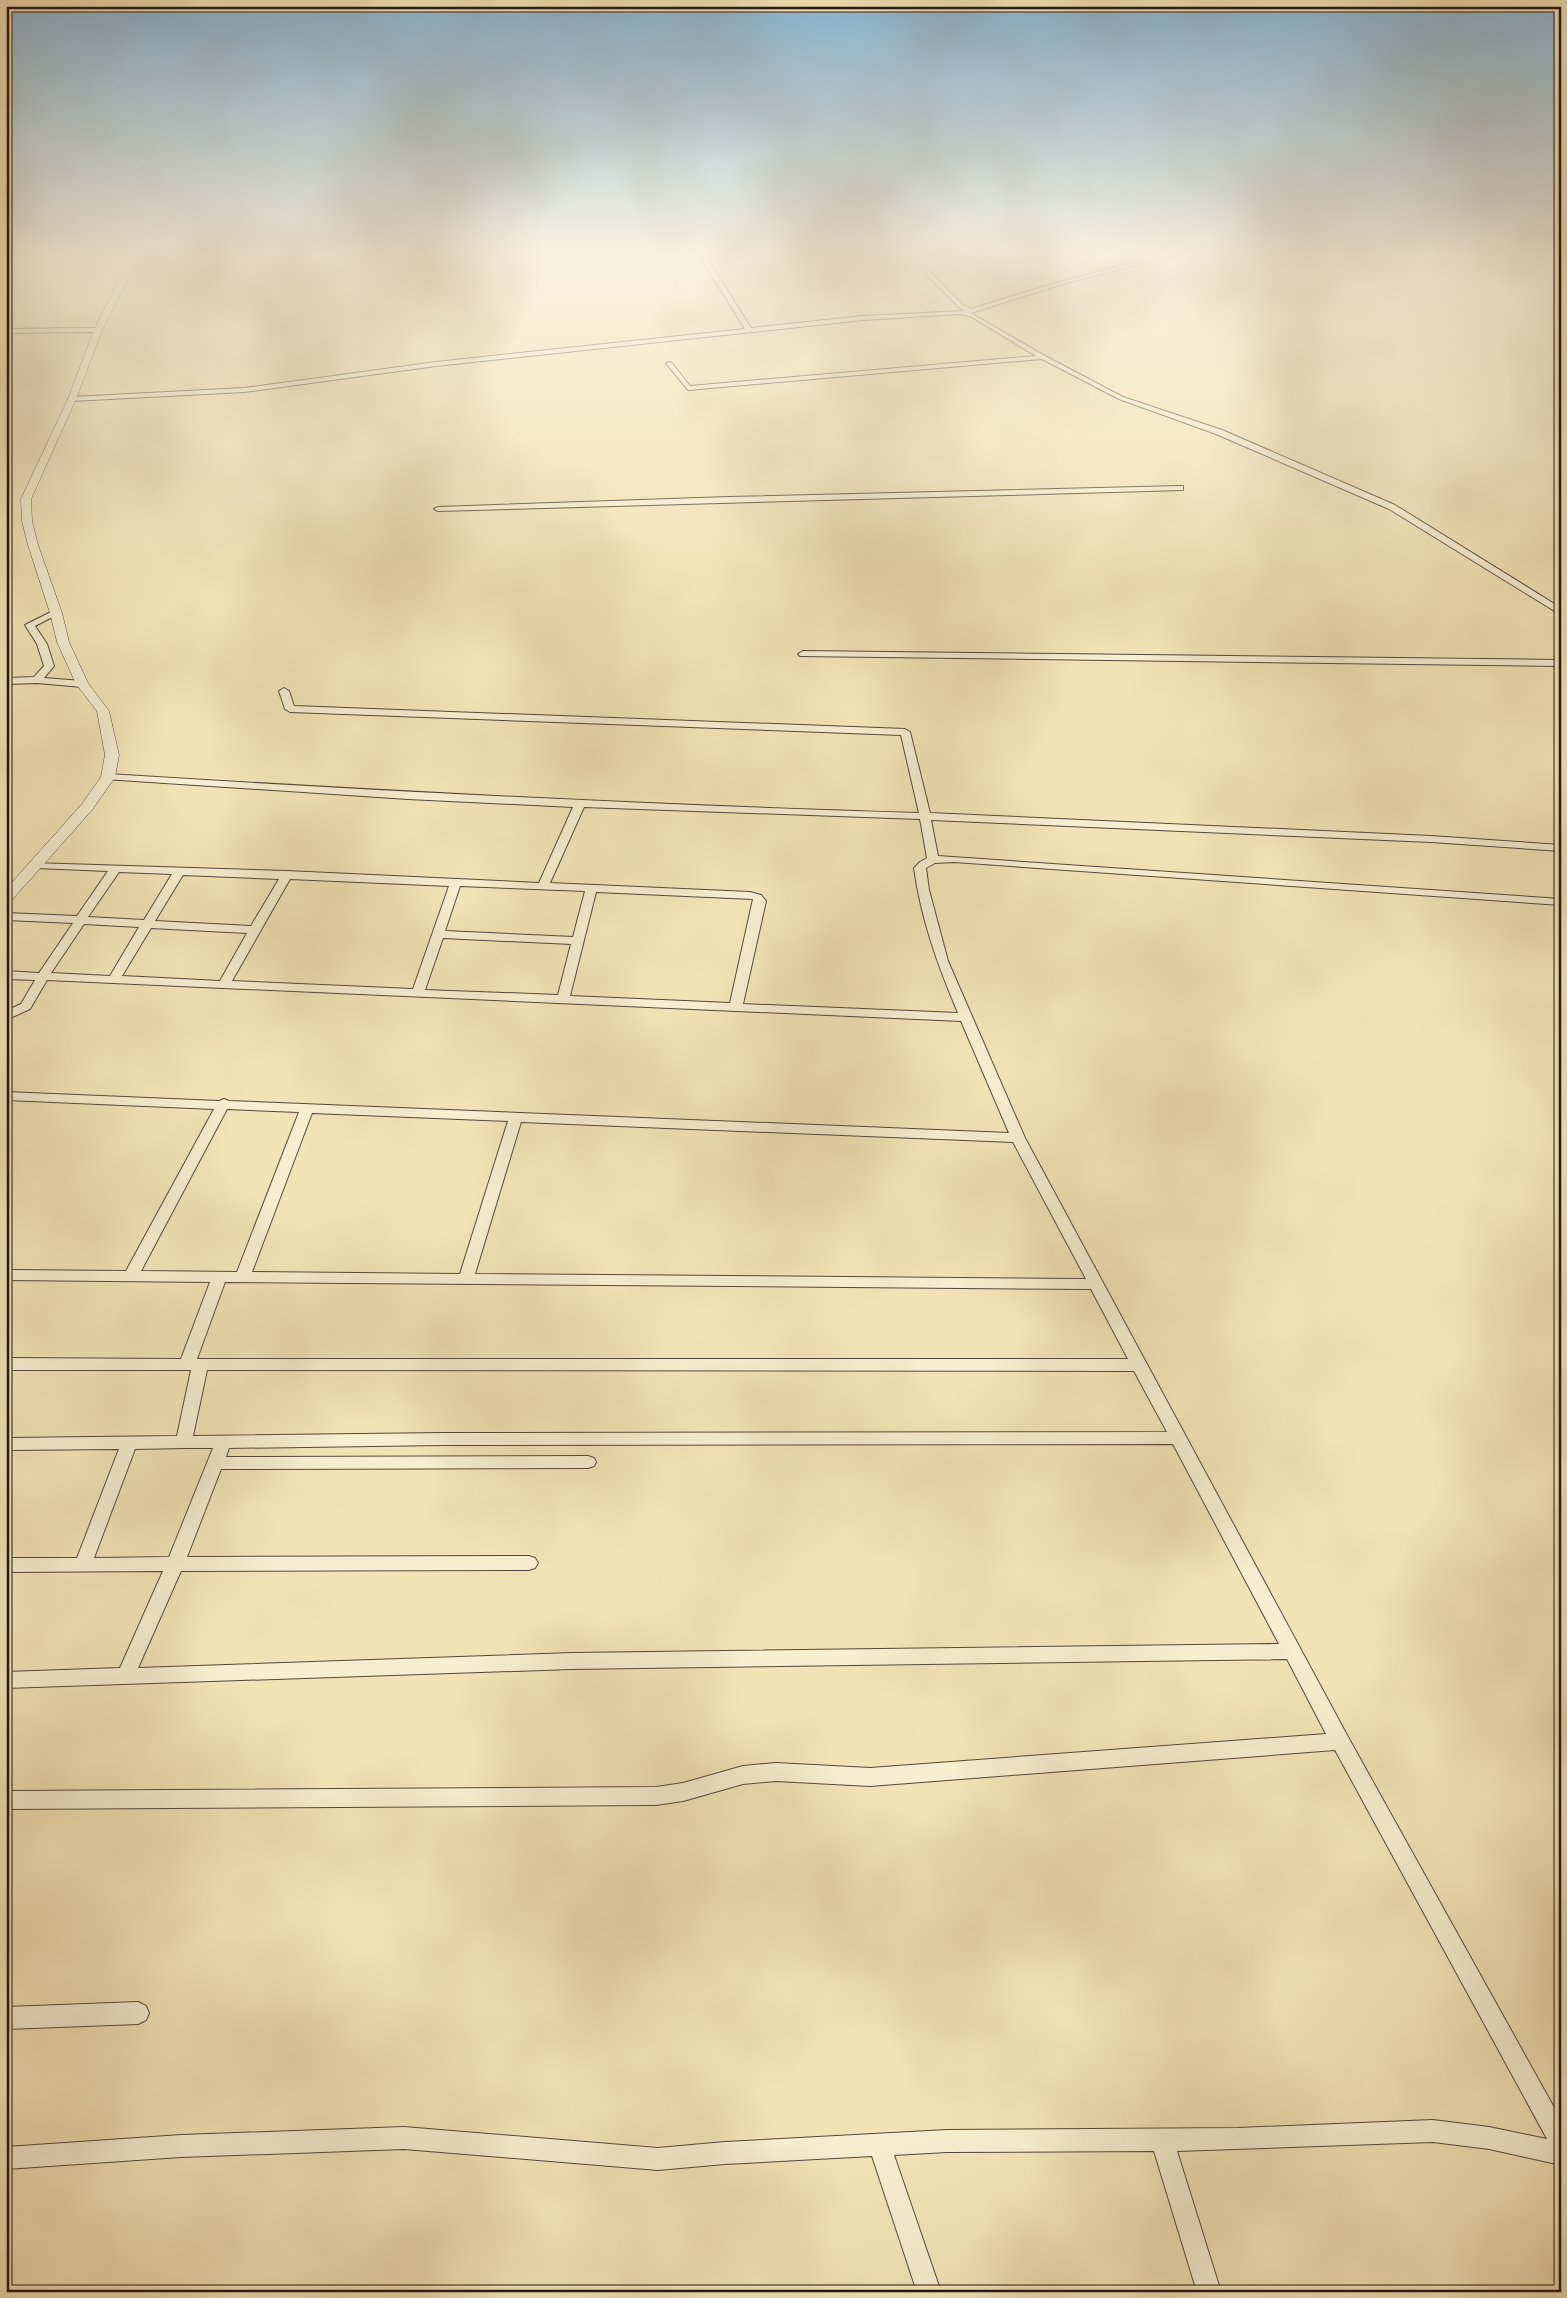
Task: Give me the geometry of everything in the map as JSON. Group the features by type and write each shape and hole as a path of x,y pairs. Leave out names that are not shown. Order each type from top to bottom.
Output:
{"street":[{"path":"6,898 87,807 108,777 112,755 103,711 82,684 63,642 56,613 32,544 27,521 26,499 72,399 86,362"},
{"path":"72,399 244,390 452,362"},
{"path":"669,363 688,388 983,362"},
{"path":"1053,362 1130,402 1219,432 1392,507 1561,612"},
{"path":"438,509 719,499 1180,488"},
{"path":"37,680 48,666 42,644 30,625 56,613"},
{"path":"803,654 1561,663"},
{"path":"6,682 37,680 82,684"},
{"path":"284,691 290,710 905,732 925,816 933,860"},
{"path":"108,777 361,794 925,816 1431,839 1561,848"},
{"path":"544,886 580,804"},
{"path":"1561,902 1110,869 933,860 925,862 920,868 923,890 942,961 1018,1138 1340,1741 1561,2143"},
{"path":"36,865 592,887 740,894 757,897 760,901 760,906 736,1006"},
{"path":"6,1016 26,1006 42,976 115,869"},
{"path":"114,979 179,871"},
{"path":"225,983 287,874"},
{"path":"418,992 456,882"},
{"path":"563,998 592,887"},
{"path":"6,916 254,930"},
{"path":"438,934 577,941"},
{"path":"6,975 225,983 965,1017"},
{"path":"6,1096 224,1103 1018,1138"},
{"path":"131,1275 224,1103"},
{"path":"244,1276 307,1108"},
{"path":"466,1278 516,1117"},
{"path":"6,1275 1095,1284"},
{"path":"184,1442 194,1364 220,1276"},
{"path":"6,1364 1138,1365"},
{"path":"6,1444 224,1440 1178,1438"},
{"path":"125,1677 175,1565 224,1440"},
{"path":"83,1565 129,1443"},
{"path":"215,1464 588,1462"},
{"path":"6,1565 529,1563"},
{"path":"6,1680 572,1661 1292,1651"},
{"path":"6,1800 656,1796 683,1792 751,1774 776,1772 870,1777 1340,1741"},
{"path":"6,2018 138,2013"},
{"path":"6,2158 181,2146 404,2138 658,2159 879,2144 1024,2139 1238,2139 1433,2131 1489,2138 1561,2154"},
{"path":"1162,2139 1209,2292"},
{"path":"879,2144 929,2292"}]}
